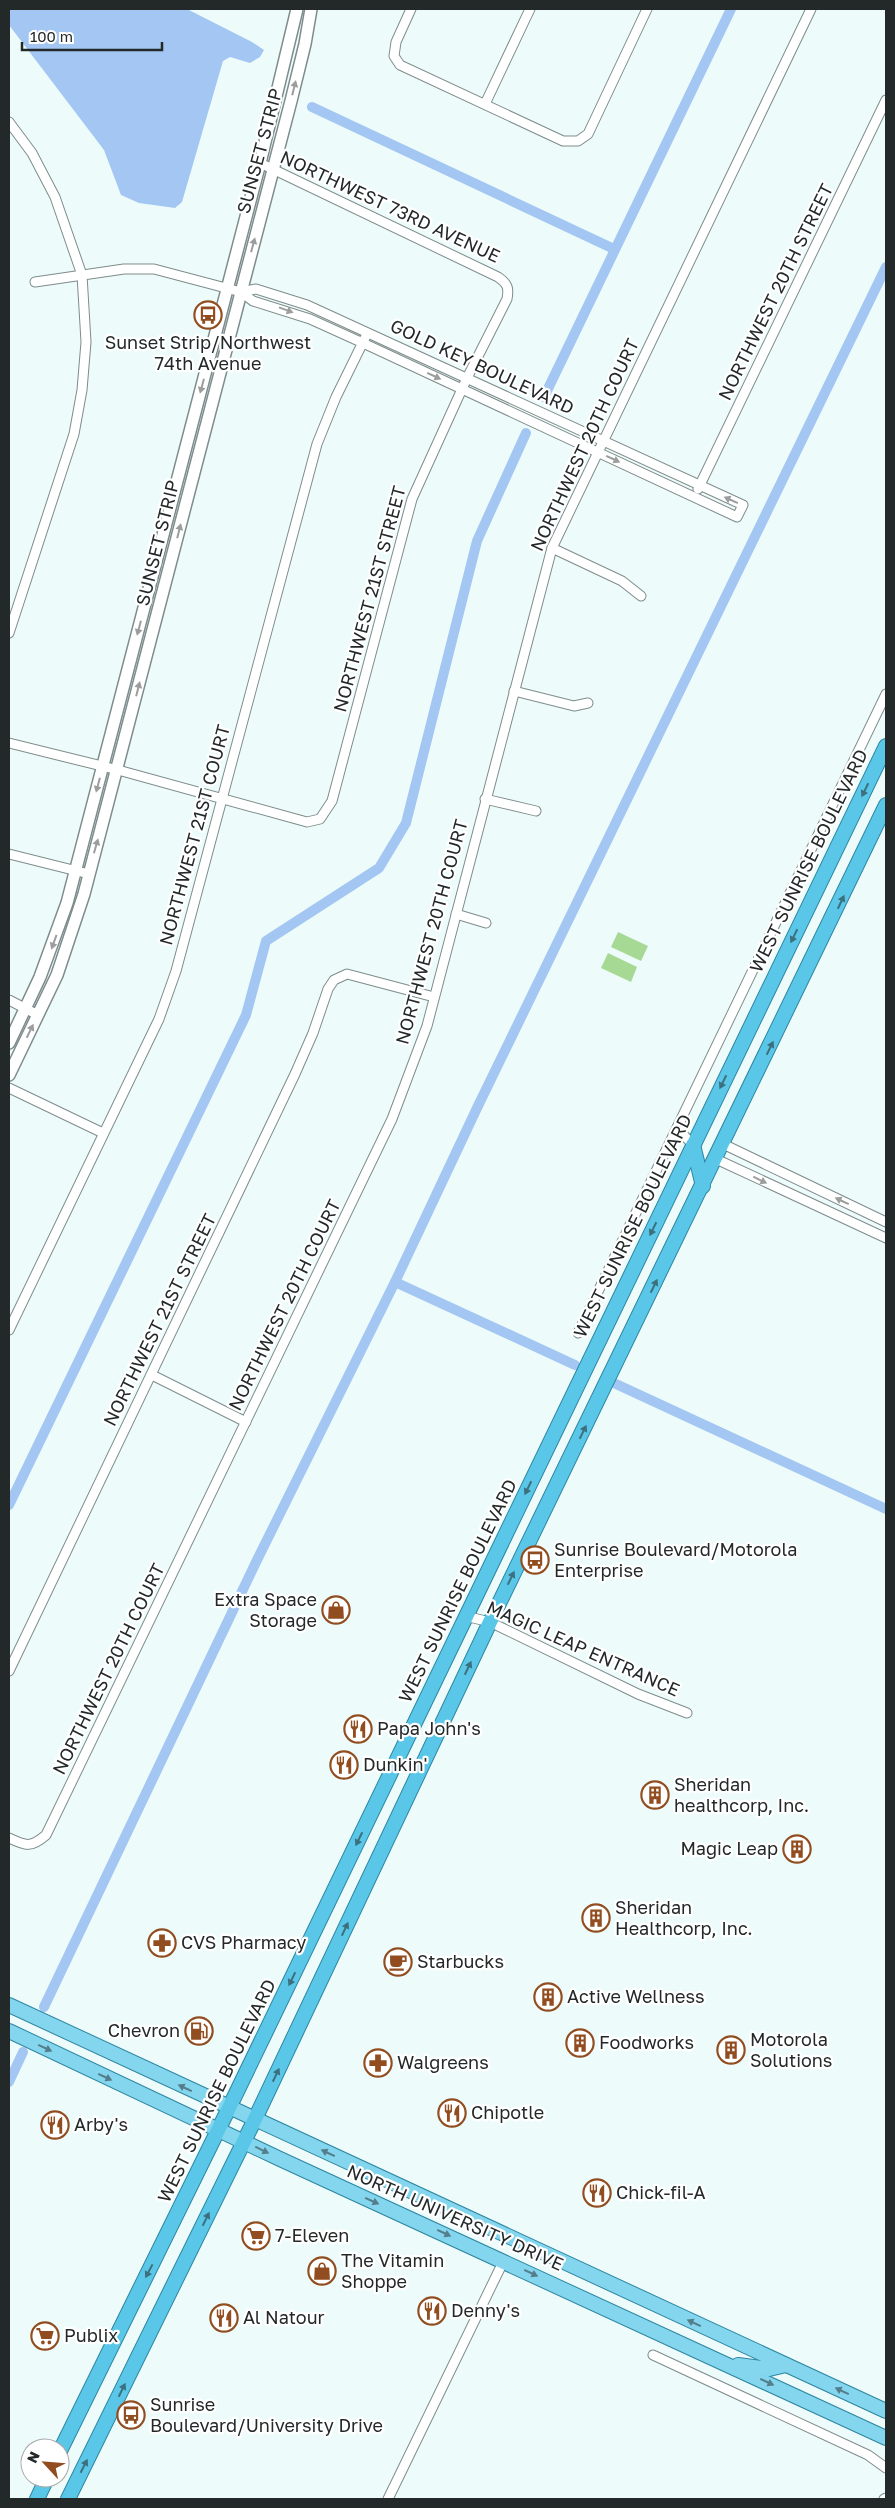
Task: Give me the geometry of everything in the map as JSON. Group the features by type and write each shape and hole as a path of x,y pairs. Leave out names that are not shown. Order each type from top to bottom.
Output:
{"highway":[{"name":"WEST SUNRISE BOULEVARD","path":"66,2438 229,2108 886,746"},
{"path":"68,2499 244,2142 490,1622 703,1186 886,805"},
{"path":"693,1145 703,1186"}],"main road":[{"name":"NORTH UNIVERSITY DRIVE","path":"9,2005 533,2250 886,2411"},
{"name":"NORTH UNIVERSITY DRIVE","path":"9,2031 218,2130 504,2260 886,2438"},
{"path":"471,2246 499,2246 510,2238"},
{"path":"504,2260 514,2253 533,2250"},
{"path":"730,2365 769,2369 786,2365"}],"street":[{"name":"SUNSET STRIP","path":"9,1043 55,939 75,870 286,65 297,9"},
{"name":"SUNSET STRIP","path":"9,1075 64,956 118,770 305,44 311,9"},
{"path":"411,9 396,42 394,56 400,65 563,140 578,142 588,134 647,9"},
{"path":"484,104 530,9"},
{"name":"NORTHWEST 20TH COURT","path":"9,1838 23,1845 36,1844 46,1835 392,1119 427,1026 552,548 596,452 811,9"},
{"name":"NORTHWEST 20TH STREET","path":"694,497 886,100"},
{"path":"9,122 32,153 55,197 82,275 86,342 82,390 74,434 9,633"},
{"name":"NORTHWEST 73RD AVENUE","path":"260,163 498,276 505,282"},
{"name":"GOLD KEY BOULEVARD","path":"35,282 124,269 154,270 241,292 253,301 310,319 363,343 737,517 743,505 602,442 307,305 256,289 241,292"},
{"name":"NORTHWEST 21ST STREET","path":"222,799 307,822 320,819 332,801 412,499 467,378 507,299 509,289 505,282"},
{"name":"NORTHWEST 21ST COURT","path":"9,1330 159,1019 173,979 317,444 336,398 368,332"},
{"path":"552,548 622,581 641,596"},
{"path":"514,691 574,706 588,703"},
{"path":"578,1333 886,694"},
{"path":"9,743 118,770 222,799"},
{"path":"486,799 536,811"},
{"path":"9,854 88,874"},
{"path":"456,914 486,923"},
{"name":"NORTHWEST 21ST STREET","path":"9,1672 296,1074 328,989 334,980 347,974 434,997"},
{"path":"9,1000 38,1015"},
{"path":"9,1088 103,1133"},
{"path":"677,1128 693,1145"},
{"path":"722,1144 886,1222"},
{"path":"716,1159 886,1238"},
{"path":"152,1375 246,1422"},
{"name":"MAGIC LEAP ENTRANCE","path":"465,1616 490,1622 638,1694 687,1713"},
{"path":"388,2499 504,2260"},
{"path":"653,2355 868,2455 886,2468"}],"green space":[{"path":"618,932 648,946 641,961 611,947"},
{"path":"608,953 637,967 631,982 601,968"}],"water":[{"path":"9,9 187,9 264,50 260,57 250,63 230,57 223,61 182,202 175,208 139,203 121,195 104,150 9,25"}],"waterway":[{"path":"544,397 731,9"},
{"path":"312,107 614,249"},
{"path":"44,2007 257,1560 395,1282 477,1108 886,267"},
{"path":"9,1505 246,1015 266,941 379,868 406,823 477,541 526,433"},
{"path":"395,1282 575,1365"},
{"path":"616,1384 886,1509"},
{"path":"9,2082 23,2052"}],"place":[{"name":"Sunset Strip/Northwest 74th Avenue","path":"208,315"},
{"name":"Sunrise Boulevard/Motorola Enterprise","path":"535,1560"},
{"name":"Extra Space Storage","path":"336,1610"},
{"name":"Papa John's","path":"358,1729"},
{"name":"Dunkin'","path":"344,1765"},
{"name":"Sheridan healthcorp, Inc.","path":"655,1795"},
{"name":"Magic Leap","path":"797,1849"},
{"name":"Sheridan Healthcorp, Inc.","path":"596,1918"},
{"name":"CVS Pharmacy","path":"162,1943"},
{"name":"Starbucks","path":"398,1962"},
{"name":"Active Wellness","path":"548,1997"},
{"name":"Chevron","path":"199,2031"},
{"name":"Foodworks","path":"580,2043"},
{"name":"Motorola Solutions","path":"731,2050"},
{"name":"Walgreens","path":"378,2063"},
{"name":"Chipotle","path":"452,2113"},
{"name":"Arby's","path":"55,2125"},
{"name":"Chick-fil-A","path":"597,2193"},
{"name":"7-Eleven","path":"256,2236"},
{"name":"The Vitamin Shoppe","path":"322,2271"},
{"name":"Denny's","path":"432,2311"},
{"name":"Al Natour","path":"224,2318"},
{"name":"Publix","path":"45,2336"},
{"name":"Sunrise Boulevard/University Drive","path":"131,2415"}]}
